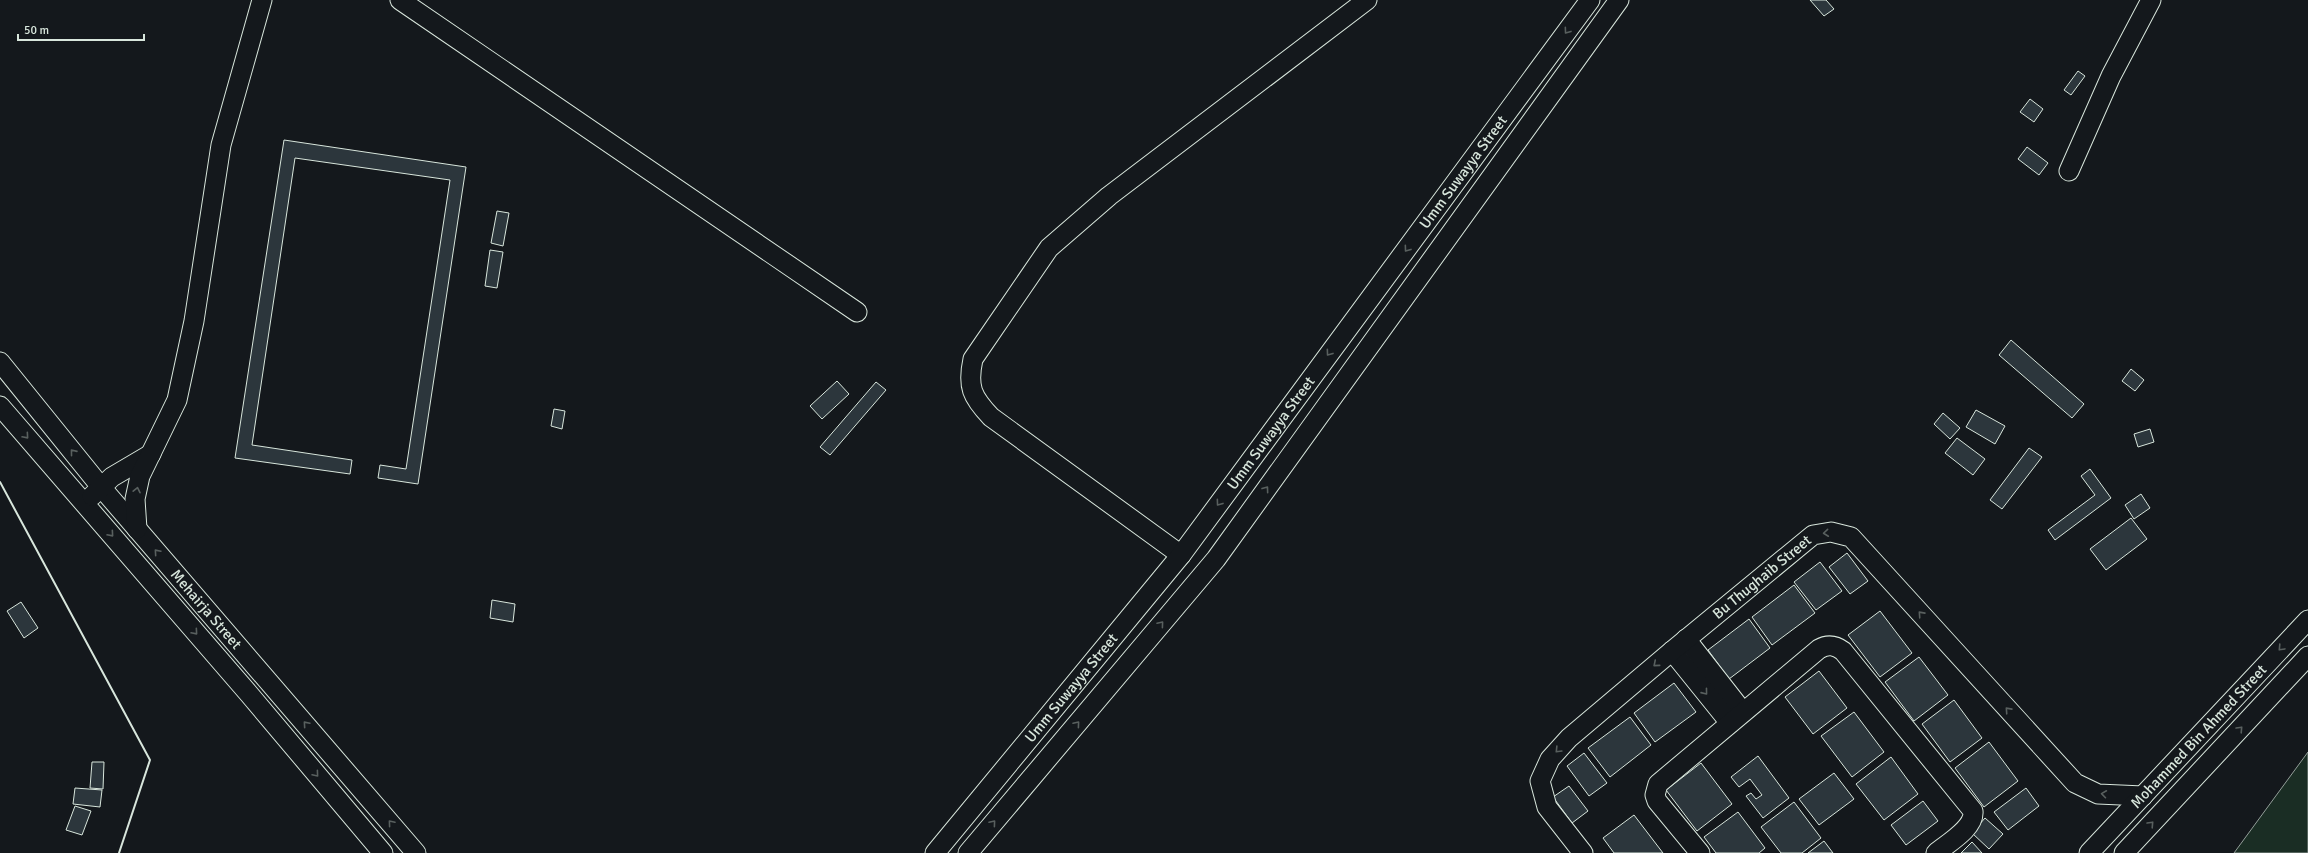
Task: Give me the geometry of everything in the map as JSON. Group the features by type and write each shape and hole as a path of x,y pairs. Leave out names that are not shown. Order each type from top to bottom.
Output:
{"street":[{"path":"137,529 135,499 140,476 177,400 194,321 221,144 262,0"},
{"path":"400,0 857,312"},
{"path":"1181,555 991,417 973,395 969,378 973,359 1048,248 1109,196 1367,0"},
{"name":"Umm Suwayya Street","path":"935,853 1181,555 1590,0"},
{"name":"Umm Suwayya Street","path":"968,853 1216,560 1619,0"},
{"path":"2069,171 2111,76 2151,0"},
{"name":"Mehairja Street","path":"0,362 101,487 416,853"},
{"name":"Mehairja Street","path":"0,406 84,502 383,853"},
{"path":"84,502 112,476 151,454"},
{"name":"Bu Thughaib Street","path":"1583,853 1547,807 1540,781 1550,758 1569,738 1813,535 1831,532 1851,537 2075,783 2098,794 2142,796"},
{"name":"Mohammed Bin Ahmed Street","path":"2089,853 2308,620"},
{"path":"1679,645 1736,718"},
{"path":"1700,853 1657,801 1656,790 1662,779 1819,649 1825,646 1838,647 1973,811 1973,817 1968,826 1936,853"},
{"name":"Mohammed Bin Ahmed Street","path":"2124,853 2308,656"}],"green space":[{"path":"2308,752 2308,853 2234,853"}],"building":[{"path":"1810,0 1826,0 1834,9 1824,16"},
{"path":"2078,71 2085,76 2071,95 2064,90"},
{"path":"2030,99 2043,109 2034,122 2020,112"},
{"path":"284,140 466,167 418,484 378,478 380,465 406,469 450,180 295,158 252,445 352,460 350,474 235,458"},
{"path":"2027,147 2048,163 2039,175 2018,159"},
{"path":"497,211 509,213 503,246 491,243"},
{"path":"490,250 503,252 497,288 485,286"},
{"path":"2011,340 2084,404 2072,418 1999,355"},
{"path":"2131,369 2144,380 2135,391 2122,381"},
{"path":"837,381 849,394 822,419 810,406"},
{"path":"876,382 886,390 830,455 820,447"},
{"path":"554,409 565,411 562,429 551,426"},
{"path":"1976,410 2005,426 1995,444 1966,427"},
{"path":"1943,413 1960,428 1950,439 1934,424"},
{"path":"2150,429 2154,442 2138,447 2134,434"},
{"path":"1957,438 1985,459 1973,475 1945,453"},
{"path":"2029,448 2042,457 2002,509 1990,500"},
{"path":"2090,469 2111,498 2055,540 2048,530 2095,495 2081,476"},
{"path":"2141,494 2150,508 2134,519 2125,505"},
{"path":"2131,518 2147,539 2106,570 2090,549"},
{"path":"1847,553 1868,581 1850,594 1829,567"},
{"path":"1820,562 1842,591 1816,610 1794,582"},
{"path":"1794,585 1815,613 1772,645 1752,617"},
{"path":"492,600 515,604 513,622 490,618"},
{"path":"21,602 38,628 24,638 7,611"},
{"path":"1880,611 1912,653 1880,677 1848,635"},
{"path":"1749,619 1770,648 1729,679 1708,650"},
{"path":"1919,657 1948,695 1914,721 1885,682"},
{"path":"1819,671 1847,708 1813,734 1785,697"},
{"path":"1674,683 1696,712 1655,742 1634,713"},
{"path":"1954,700 1982,738 1950,762 1922,724"},
{"path":"1854,712 1884,752 1852,777 1821,736"},
{"path":"1630,717 1651,745 1610,777 1588,748"},
{"path":"1989,742 2018,781 1984,807 1955,768"},
{"path":"1584,753 1607,783 1589,796 1567,766"},
{"path":"1758,756 1789,798 1763,818 1746,796 1751,793 1756,799 1762,795 1750,779 1739,787 1731,777"},
{"path":"1891,757 1918,794 1884,820 1856,784"},
{"path":"92,762 104,762 103,789 90,788"},
{"path":"1701,763 1732,804 1697,831 1666,790"},
{"path":"1834,773 1854,799 1819,825 1799,799"},
{"path":"1569,786 1588,811 1572,823 1553,797"},
{"path":"75,788 102,790 100,807 73,804"},
{"path":"2026,788 2039,806 2008,830 1994,812"},
{"path":"1923,801 1938,821 1906,845 1891,825"},
{"path":"1794,802 1821,838 1802,853 1781,853 1761,827"},
{"path":"75,806 91,811 82,835 66,830"},
{"path":"1738,812 1765,848 1759,853 1716,853 1704,837"},
{"path":"1634,815 1663,853 1614,853 1603,838"},
{"path":"1985,818 2003,834 1989,849 1972,833"},
{"path":"1824,841 1833,853 1808,853"},
{"path":"1972,842 1982,853 1961,853"}],"wall":[{"path":"0,482 150,760 119,853"}]}
